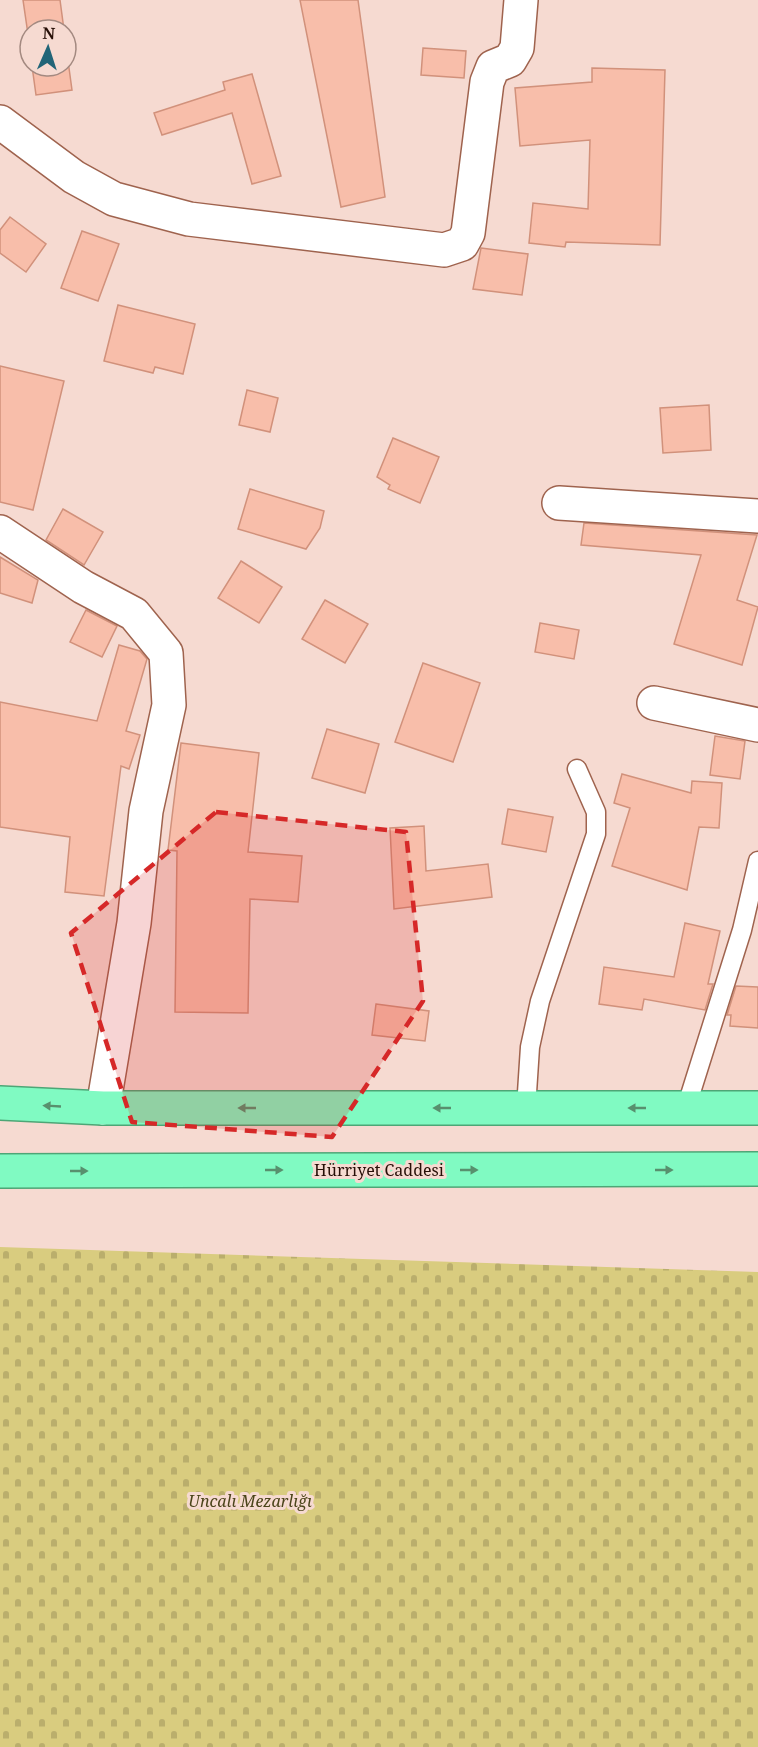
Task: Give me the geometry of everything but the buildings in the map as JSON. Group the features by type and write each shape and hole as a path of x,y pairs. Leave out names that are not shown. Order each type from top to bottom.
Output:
{"highway":[{"path":"0,1103 104,1108 758,1108"},
{"name":"Hürriyet Caddesi","path":"0,1171 758,1169"}],"street":[{"path":"0,122 74,177 114,199 189,219 444,250 462,244 468,233 487,82 493,67 510,60 517,48 520,0"},
{"path":"559,503 758,516"},
{"path":"0,531 83,587 134,614 166,653 169,705 146,811 134,923 104,1108"},
{"path":"654,702 758,725"}],"lane":[{"path":"526,1108 530,1047 540,1001 596,834 596,812 577,769"},
{"path":"686,1108 742,930 758,861"}],"highlighted area":[{"path":"216,812 406,832 423,1001 332,1137 132,1122 71,933"}],"green space":[{"name":"Uncalı Mezarlığı","path":"0,1247 758,1272 758,1747 0,1747"}]}
